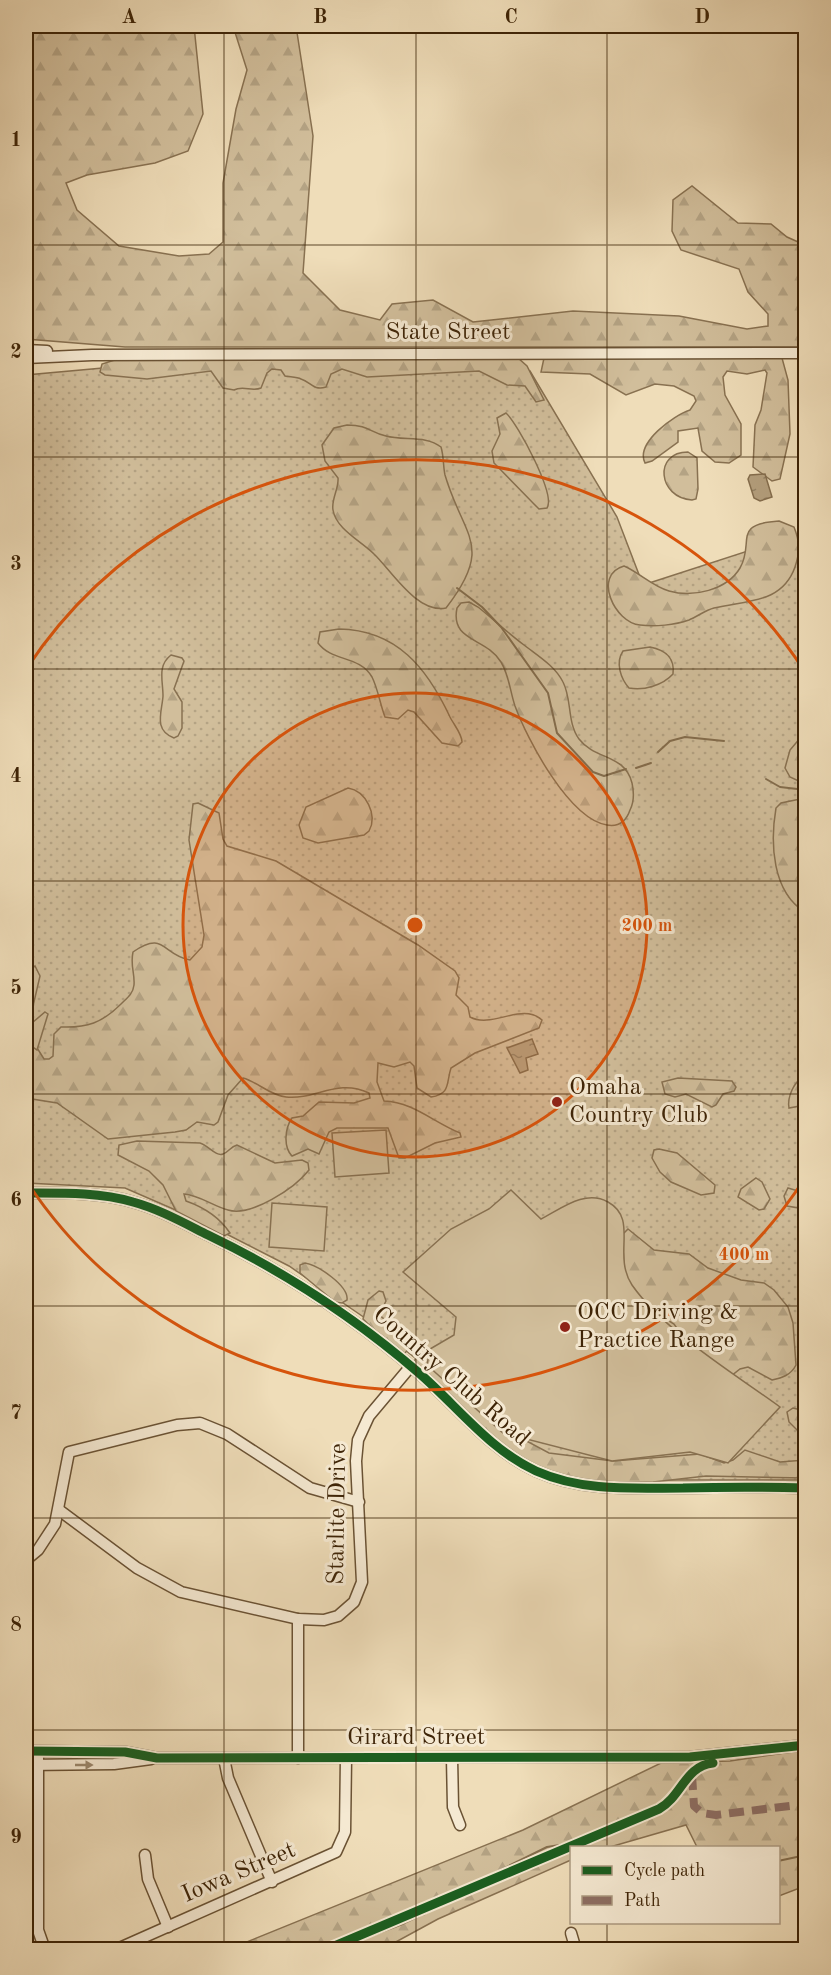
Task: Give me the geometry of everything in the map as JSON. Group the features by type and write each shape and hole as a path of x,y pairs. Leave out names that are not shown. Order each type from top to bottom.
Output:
{"street":[{"name":"State Street","path":"26,350 92,355"},
{"name":"State Street","path":"26,358 92,355 806,353"},
{"name":"Country Club Road","path":"26,1193 107,1196 133,1201 165,1214 305,1287 348,1316 411,1366 504,1452 536,1471 566,1482 619,1488 806,1488"},
{"name":"Starlite Drive","path":"59,1510 137,1568 169,1587 219,1602 298,1619 324,1620 338,1616 350,1607 357,1596 363,1574 356,1461 361,1432 369,1416 411,1366"},
{"path":"26,1560 45,1541 55,1524 66,1456 71,1450 126,1439 177,1425 200,1423 227,1434 310,1488 359,1502"},
{"path":"298,1619 298,1758"},
{"name":"Girard Street","path":"26,1765 130,1763 157,1758 699,1757 806,1745"},
{"name":"Girard Street","path":"26,1751 125,1752 157,1758"},
{"path":"38,1752 39,1930 45,1950"},
{"path":"224,1758 228,1778 272,1882"},
{"name":"Iowa Street","path":"115,1950 336,1852 344,1840 346,1758"},
{"path":"452,1758 452,1800 460,1825"},
{"path":"145,1855 148,1879 168,1927"},
{"path":"572,1933 576,1950"}],"green space":[{"path":"26,26 194,26 203,114 188,151 155,163 87,175 66,183 77,210 119,246 179,256 209,254 223,242 223,183 236,109 247,70 233,26 296,26 313,136 303,273 340,310 380,320 392,304 433,300 473,322 573,311 679,316 747,329 768,326 768,314 748,292 739,269 681,250 672,231 673,200 692,186 738,223 771,224 787,237 805,245 805,347 125,347 26,339"},
{"path":"121,358 518,358 527,366 544,400 536,402 525,386 507,385 479,371 367,377 342,369 331,374 326,387 322,388 315,387 299,378 285,376 281,370 272,369 267,373 261,388 234,390 223,388 211,371 147,379 105,375 100,372 102,364"},
{"path":"544,358 782,358 788,380 790,434 780,479 772,481 753,467 755,425 761,410 767,373 765,370 747,374 727,371 723,377 725,395 741,424 741,455 729,463 715,462 702,451 698,428 678,431 678,442 652,461 645,463 643,455 651,439 666,424 690,410 696,401 694,396 674,386 655,384 626,395 590,374 541,372"},
{"name":"Omaha Country Club","path":"147,364 530,371 617,517 643,585 800,534 805,535 805,1480 619,1480 554,1469 365,1318 289,1266 203,1222 125,1188 26,1183 26,375"},
{"path":"506,413 527,444 541,475 546,489 547,508 539,509 494,463 492,451 500,434 497,418"},
{"path":"347,425 365,427 393,437 429,441 441,447 445,475 471,541 472,555 461,587 446,608 435,608 415,598 374,554 344,529 335,517 333,506 338,478 325,461 322,445 334,428"},
{"path":"688,452 697,458 698,489 696,499 692,500 672,492 664,475 669,459 677,454"},
{"path":"779,521 794,527 798,552 795,567 789,579 772,594 711,609 683,622 658,626 631,622 622,616 611,598 608,588 609,579 614,571 624,566 669,591 699,593 718,587 734,576 740,568 750,530 764,523"},
{"path":"469,602 556,671 566,689 573,726 579,739 593,751 623,767 628,774 633,786 633,800 622,823 607,825 593,820 578,809 551,776 521,720 501,662 495,654 464,633 459,627 456,619 457,608 461,603"},
{"path":"339,629 378,636 394,644 408,655 420,668 441,699 462,742 458,746 442,743 414,712 408,710 398,719 385,717 374,682 367,670 331,653 318,643 320,632"},
{"path":"650,647 668,655 671,659 673,674 653,686 641,689 629,688 620,671 619,661 623,651"},
{"path":"171,655 182,658 184,661 174,689 182,702 182,728 178,736 174,738 163,730 160,720 163,696 162,669"},
{"path":"805,694 806,784 790,777 785,768 790,750 801,737 798,722"},
{"path":"348,788 360,794 369,805 372,818 369,831 364,835 318,843 303,838 299,825 306,807"},
{"path":"806,798 805,912 794,903 780,880 773,836 776,808 781,803"},
{"path":"198,803 219,813 223,839 227,846 276,861 418,945 455,971 459,978 456,995 468,1007 470,1017 488,1020 525,1014 534,1015 542,1020 539,1028 475,1053 451,1068 447,1087 437,1096 431,1097 417,1088 414,1066 410,1062 394,1067 378,1063 377,1082 384,1101 414,1109 460,1133 461,1137 435,1143 405,1158 399,1158 388,1128 337,1128 329,1132 319,1154 308,1149 292,1156 287,1148 286,1137 292,1118 303,1116 319,1102 354,1103 370,1098 369,1093 357,1089 337,1088 307,1096 286,1097 274,1094 243,1078 228,1095 218,1122 214,1125 197,1122 186,1130 108,1139 57,1103 26,1098 26,974 35,966 40,976 27,1032 44,1059 49,1059 53,1056 54,1034 61,1027 86,1025 101,1020 129,996 134,985 133,952 151,943 163,946 174,954 190,960 202,947 204,935 189,840 193,804"},
{"path":"45,1012 48,1014 37,1050 26,1042 26,1028"},
{"path":"805,1076 805,1105 789,1108 792,1090"},
{"path":"678,1078 732,1081 736,1087 734,1091 723,1094 712,1107 686,1094 675,1097 665,1094 662,1082"},
{"path":"386,1130 389,1173 335,1177 332,1133"},
{"path":"137,1141 200,1143 220,1154 237,1145 275,1163 302,1160 308,1163 309,1170 294,1185 272,1199 238,1211 228,1210 195,1196 184,1194 186,1201 199,1206 221,1223 230,1233 224,1236 176,1211 163,1185 149,1171 118,1155 119,1145"},
{"path":"654,1150 677,1153 715,1185 714,1193 701,1195 671,1182 660,1172 652,1158"},
{"path":"756,1178 762,1182 770,1199 764,1209 759,1210 738,1197 741,1189"},
{"path":"788,1188 805,1193 805,1209 787,1206 784,1196"},
{"name":"OCC Driving & Practice Range","path":"511,1190 541,1219 582,1199 599,1199 617,1209 624,1228 626,1274 632,1285 662,1319 681,1335 780,1407 728,1463 690,1452 612,1461 503,1433 427,1365 430,1349 454,1335 456,1317 403,1272 451,1229 489,1209"},
{"path":"272,1203 327,1207 324,1251 269,1247"},
{"path":"628,1229 654,1250 689,1254 708,1268 741,1280 764,1283 774,1290 788,1307 793,1323 796,1365 792,1371 772,1380 748,1367 740,1369 731,1376 684,1338 674,1324 650,1309 625,1277 622,1235"},
{"path":"305,1263 332,1277 343,1289 347,1300 342,1303 335,1302 300,1273 300,1265"},
{"path":"379,1291 383,1292 386,1301 379,1315 409,1338 411,1346 405,1353 396,1351 363,1319 368,1300"},
{"path":"417,1355 429,1356 504,1429 549,1453 613,1461 700,1454 724,1463 733,1460 745,1450 780,1462 805,1460 805,1478 706,1476 653,1482 599,1483 547,1472 506,1450 414,1362"},
{"path":"793,1408 805,1411 805,1438 789,1422 787,1412"},
{"path":"805,1750 805,1886 780,1896 780,1846 696,1846 686,1825 613,1846 570,1846 570,1860 438,1919 383,1949 227,1950 523,1830 661,1763 730,1761"}],"water":[{"path":"765,474 772,497 760,501 754,498 748,479 750,475"},
{"path":"532,1039 538,1054 526,1058 528,1070 520,1073 507,1048"}],"waterway":[{"path":"457,588 482,607 501,627 548,693 557,733 593,772 604,776 626,769"},
{"path":"658,752 670,741 685,737 724,741"},
{"path":"636,768 651,763"},
{"path":"766,779 780,787 806,790"},
{"path":"333,1950 400,1925 445,1904 474,1883 547,1847 566,1844"},
{"path":"780,1861 806,1855"}],"marked path":[{"path":"692,1775 694,1806 702,1813 716,1815 806,1804"}],"cycle path":[{"path":"26,1193 93,1195 133,1202 152,1208 237,1249 344,1314 419,1373 474,1427 504,1451 519,1462 554,1478 590,1486 627,1488 806,1488"},
{"path":"26,1751 125,1752 157,1758 690,1757 806,1745"},
{"path":"571,1846 659,1809 673,1797 690,1775 704,1765 713,1763"},
{"path":"325,1950 570,1847"}],"place":[{"name":"Omaha Country Club","path":"557,1102"},
{"name":"OCC Driving & Practice Range","path":"565,1327"}]}
